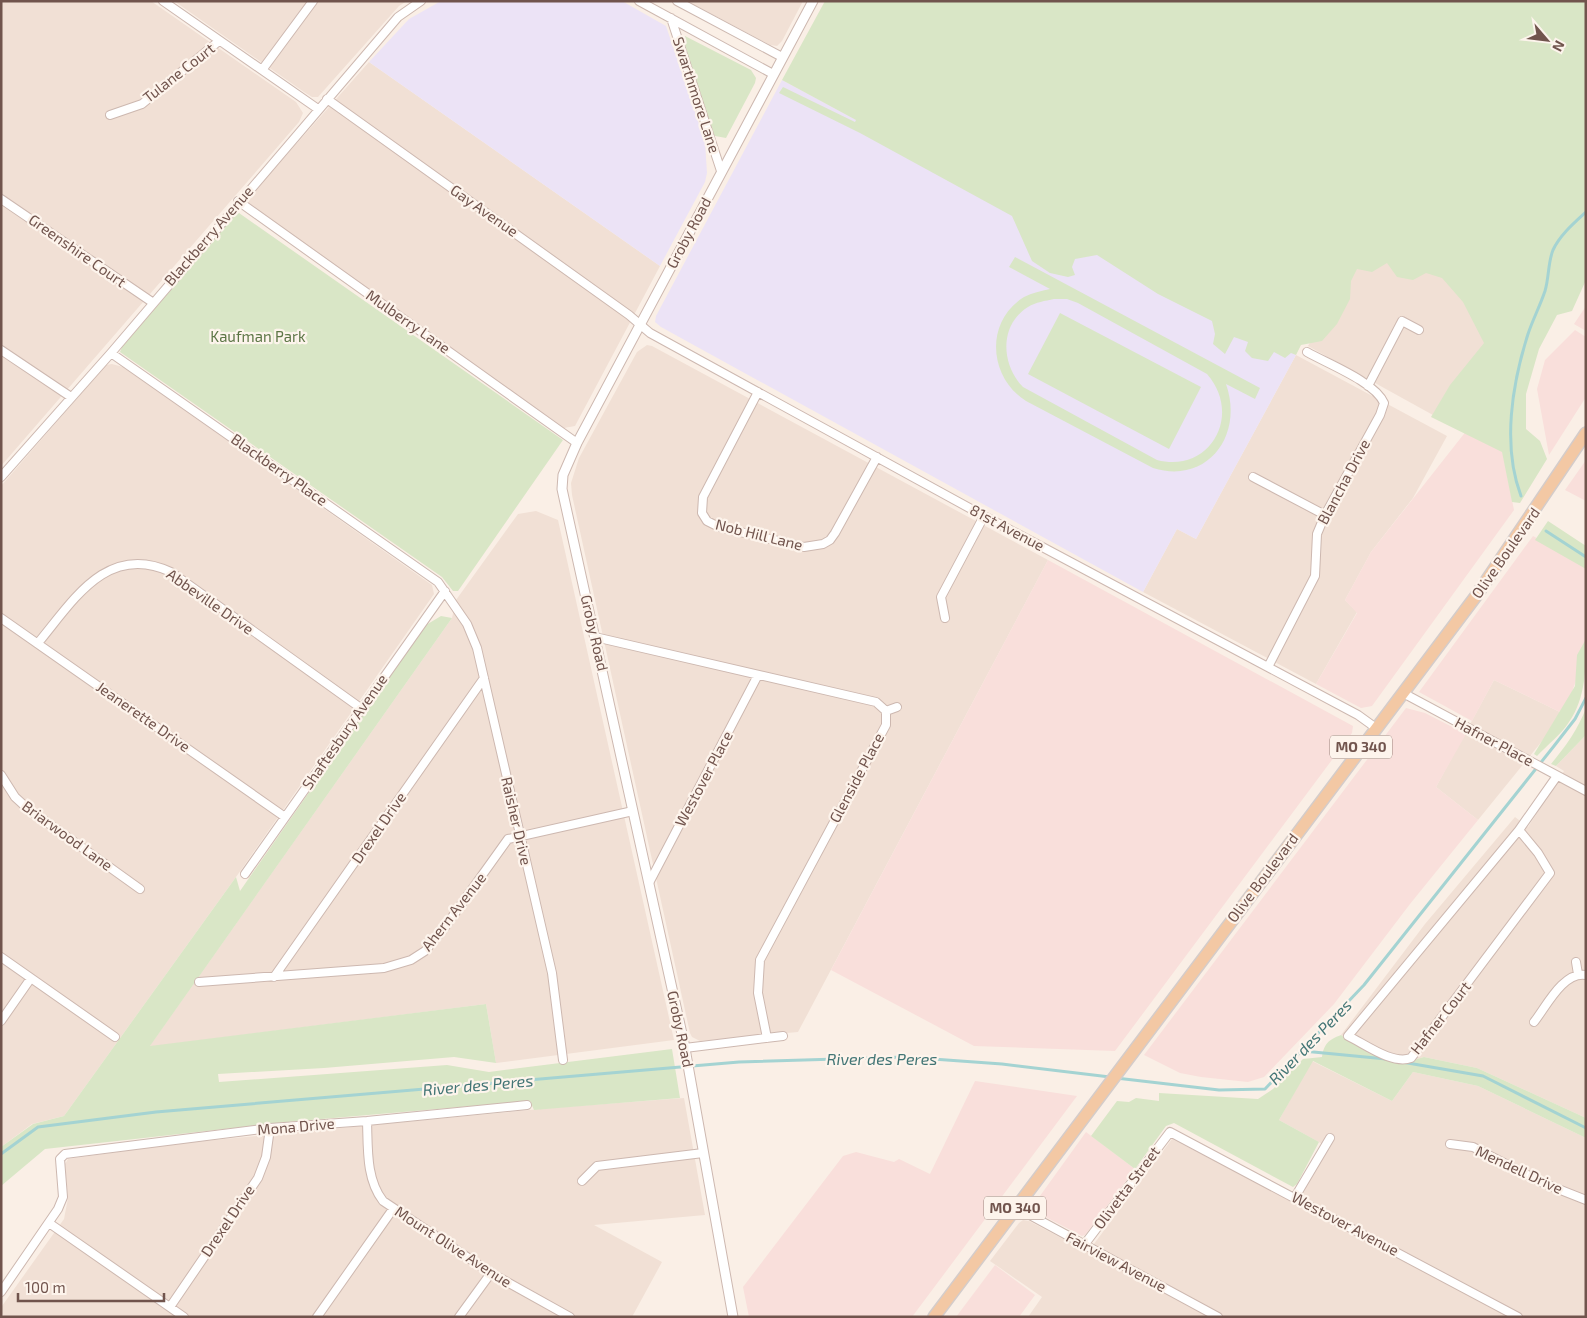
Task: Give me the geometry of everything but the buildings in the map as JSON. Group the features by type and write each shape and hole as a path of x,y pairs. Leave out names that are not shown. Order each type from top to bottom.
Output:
{"main road":[{"name":"Olive Boulevard","path":"934,1317 1482,588 1586,433"}],"street":[{"path":"163,1 318,109"},
{"path":"262,70 313,1"},
{"name":"Blackberry Avenue","path":"1,477 111,353 238,201 398,17 421,1"},
{"name":"Swarthmore Lane","path":"639,1 774,74"},
{"path":"678,1 782,57"},
{"name":"Groby Road","path":"733,1317 686,1051 562,489 564,475 577,443 813,1"},
{"name":"Swarthmore Lane","path":"671,18 722,171"},
{"name":"Tulane Court","path":"110,115 142,104 219,41"},
{"name":"Gay Avenue","path":"326,99 640,324"},
{"name":"Greenshire Court","path":"1,199 152,302"},
{"name":"Mulberry Lane","path":"238,201 577,443"},
{"path":"1307,352 1368,386 1402,321 1420,330"},
{"name":"81st Avenue","path":"640,324 650,333 984,516 1268,667 1358,716 1376,728"},
{"path":"1,350 71,397"},
{"name":"Blackberry Place","path":"111,353 438,582 445,591"},
{"name":"Blancha Drive","path":"1268,667 1315,576 1317,534 1325,514 1380,415 1384,403 1380,394 1368,386"},
{"name":"Nob Hill Lane","path":"758,392 703,497 702,513 712,525 804,547 823,544 830,540 835,533 877,457"},
{"path":"1253,477 1325,514"},
{"path":"945,618 942,597 984,516"},
{"name":"Abbeville Drive","path":"38,643 79,594 104,572 136,564 159,567 170,572 362,708"},
{"name":"Raisher Drive","path":"445,591 451,604 473,636 484,678 552,973 563,1060"},
{"name":"Shaftesbury Avenue","path":"245,874 445,591"},
{"name":"Jeanerette Drive","path":"1,618 285,817"},
{"path":"595,637 876,702 886,711 897,707"},
{"name":"Westover Place","path":"649,883 758,675"},
{"name":"Drexel Drive","path":"274,977 484,678"},
{"name":"Hafner Place","path":"1402,693 1586,791"},
{"name":"Glenside Place","path":"767,1038 758,993 760,960 886,724 886,711"},
{"name":"Hafner Court","path":"1520,830 1538,853 1550,874 1411,1058 1404,1060 1391,1058 1348,1036 1520,830 1554,774"},
{"name":"Briarwood Lane","path":"1,775 15,797 27,808 140,889"},
{"name":"Ahern Avenue","path":"199,982 384,968 411,960 435,940 508,839 633,811"},
{"path":"1,957 115,1037"},
{"path":"1534,1022 1565,981 1582,974 1576,962"},
{"path":"1,1021 31,978"},
{"path":"686,1051 783,1036"},
{"name":"Mona Drive","path":"49,1223 63,1197 60,1159 65,1154 270,1128 367,1122 527,1105"},
{"name":"Mount Olive Avenue","path":"367,1122 368,1155 374,1190 393,1209 491,1273 570,1317"},
{"name":"Drexel Drive","path":"170,1307 258,1178 266,1157 270,1128"},
{"name":"Westover Avenue","path":"1170,1132 1518,1317"},
{"name":"Olivetta Street","path":"1084,1245 1170,1132"},
{"path":"1295,1197 1330,1138"},
{"name":"Mendell Drive","path":"1450,1144 1473,1147 1543,1183 1586,1200"},
{"path":"582,1181 597,1166 703,1153"},
{"name":"Fairview Avenue","path":"1015,1207 1218,1317"},
{"path":"317,1317 393,1209"},
{"path":"1,1292 49,1223 184,1317"},
{"path":"459,1317 491,1273"}],"shaded area":[{"path":"1,1 151,1 296,102 303,113 299,122 1,466"},
{"path":"174,1 407,1 399,6 318,97 312,97"},
{"path":"441,1 622,1 666,26 705,142 707,173 705,182 660,266 369,62 409,19"},
{"path":"687,1 803,1 782,41 777,46 770,45"},
{"path":"369,62 660,266 575,426 564,428 249,205 249,197"},
{"path":"782,80 1296,355 1196,539 1177,529 1143,592 655,322 656,316"},
{"path":"1369,235 1462,285 1488,341 1442,420 1308,346"},
{"path":"1586,306 1586,331 1574,324"},
{"path":"1575,330 1586,337 1586,397 1549,455 1537,389 1545,360"},
{"path":"647,345 1048,560 798,1032 700,1041 692,1037 690,1033 572,495 571,483 579,458 637,352"},
{"path":"1296,355 1447,436 1413,498 1371,552 1345,600 1357,612 1316,684 1143,592 1177,529 1196,539"},
{"path":"112,364 123,367 432,585 434,594 241,870 64,1116 32,1124 1,1147 1,486 106,365"},
{"path":"1467,430 1502,450 1514,510 1372,706 1361,708 1316,684 1357,613 1345,600 1371,552"},
{"path":"1586,460 1586,501 1565,490"},
{"path":"536,511 558,520 674,1040 496,1063 486,1004 149,1047 452,618 456,600 518,514"},
{"path":"1533,536 1586,566 1586,653 1564,714 1494,680 1472,721 1419,692"},
{"path":"1048,560 1353,726 1352,733 1115,1051 974,1046 831,970"},
{"path":"1494,680 1564,714 1478,820 1436,787"},
{"path":"1406,708 1425,713 1466,734 1436,787 1478,820 1410,904 1334,1004 1264,1077 1248,1082 1201,1077 1180,1073 1144,1055"},
{"path":"1586,735 1586,1118 1477,1068 1424,1057 1410,1061 1370,1054 1341,1035 1425,924 1515,817 1528,827 1564,771 1556,766"},
{"path":"1312,1061 1392,1101 1413,1072 1478,1086 1586,1138 1586,1317 1028,1317 1042,1297 990,1261 1019,1223 1023,1220 1029,1221 1088,1252 1172,1139 1296,1203 1326,1146 1279,1120"},
{"path":"975,1081 1077,1096 912,1317 749,1317 743,1287 843,1156 856,1152 894,1162 899,1159 930,1174"},
{"path":"684,1098 705,1215 594,1225 662,1262 632,1317 5,1317 1,1313 2,1306 64,1219 68,1198 65,1164 68,1159 173,1144 551,1108"},
{"path":"1086,1132 1135,1169 1085,1235 1082,1236 1036,1212 1032,1207"},
{"path":"995,1265 1035,1295 1019,1317 956,1317"}],"green space":[{"path":"825,1 1586,1 1586,280 1572,311 1557,315 1539,349 1526,394 1526,429 1540,441 1547,459 1520,503 1512,502 1502,452 1431,417 1450,385 1484,343 1463,302 1442,278 1426,273 1413,280 1397,277 1387,263 1372,272 1357,269 1351,281 1350,299 1337,324 1322,341 1301,345 1296,355 1291,353 1285,358 1274,352 1268,361 1252,358 1245,351 1248,342 1234,337 1225,354 1213,344 1215,334 1212,321 1158,294 1097,255 1075,259 1072,267 1075,275 1068,277 1050,273 1032,261 1012,216 860,133 779,93 783,87 855,122 856,120 782,80"},
{"path":"685,36 751,70 756,78 726,138 715,136 712,132 683,39"},
{"name":"Kaufman Park","path":"239,213 563,440 458,591 453,591 442,577 120,352 122,347 234,216"},
{"path":"1015,257 1260,388 1255,399 1226,384 1230,403 1230,421 1225,437 1217,452 1205,462 1190,469 1173,471 1153,468 1026,401 1004,379 996,350 997,335 1002,321 1011,308 1024,297 1050,289 1009,267","holes":["1054,299 1067,299 1078,303 1207,374 1217,390 1222,407 1221,423 1215,438 1206,450 1192,458 1176,462 1157,460 1023,387 1010,368 1007,357 1006,346 1012,324 1031,305"]},
{"path":"1060,313 1201,387 1169,449 1028,374"},
{"path":"1548,521 1586,546 1586,569 1535,540"},
{"path":"441,616 452,618 150,1046 486,1004 496,1063 454,1057 324,1068 218,1074 219,1082 447,1065 489,1072 672,1049 680,1098 534,1110 530,1101 287,1122 45,1149 1,1186 1,1147 33,1124 64,1116 236,877 240,891 426,625"},
{"path":"1586,639 1584,682 1575,713 1566,727 1537,756 1534,754 1575,686 1577,655"},
{"path":"1586,708 1586,735 1556,766 1551,764 1571,737"},
{"path":"1341,1035 1370,1054 1410,1061 1424,1057 1477,1068 1586,1118 1586,1138 1478,1086 1413,1072 1392,1101 1313,1061 1279,1120 1319,1142 1297,1184 1293,1187 1174,1123 1166,1126 1135,1169 1091,1136 1117,1101 1129,1102 1136,1098 1159,1101 1159,1093 1258,1099 1273,1089 1303,1059 1322,1057 1327,1043"}],"waterway":[{"path":"1521,496 1515,477 1511,436 1511,415 1517,373 1528,334 1545,291 1553,250 1563,234 1586,212"},
{"path":"1546,531 1586,557"},
{"name":"River des Peres","path":"1116,1078 1219,1090 1265,1089 1364,985 1575,719 1586,698"},
{"path":"1303,1051 1386,1059"},
{"name":"River des Peres","path":"1,1154 38,1127 156,1112 739,1062 905,1057 1002,1064 1110,1077"},
{"path":"1402,1062 1483,1076 1586,1128"}]}
